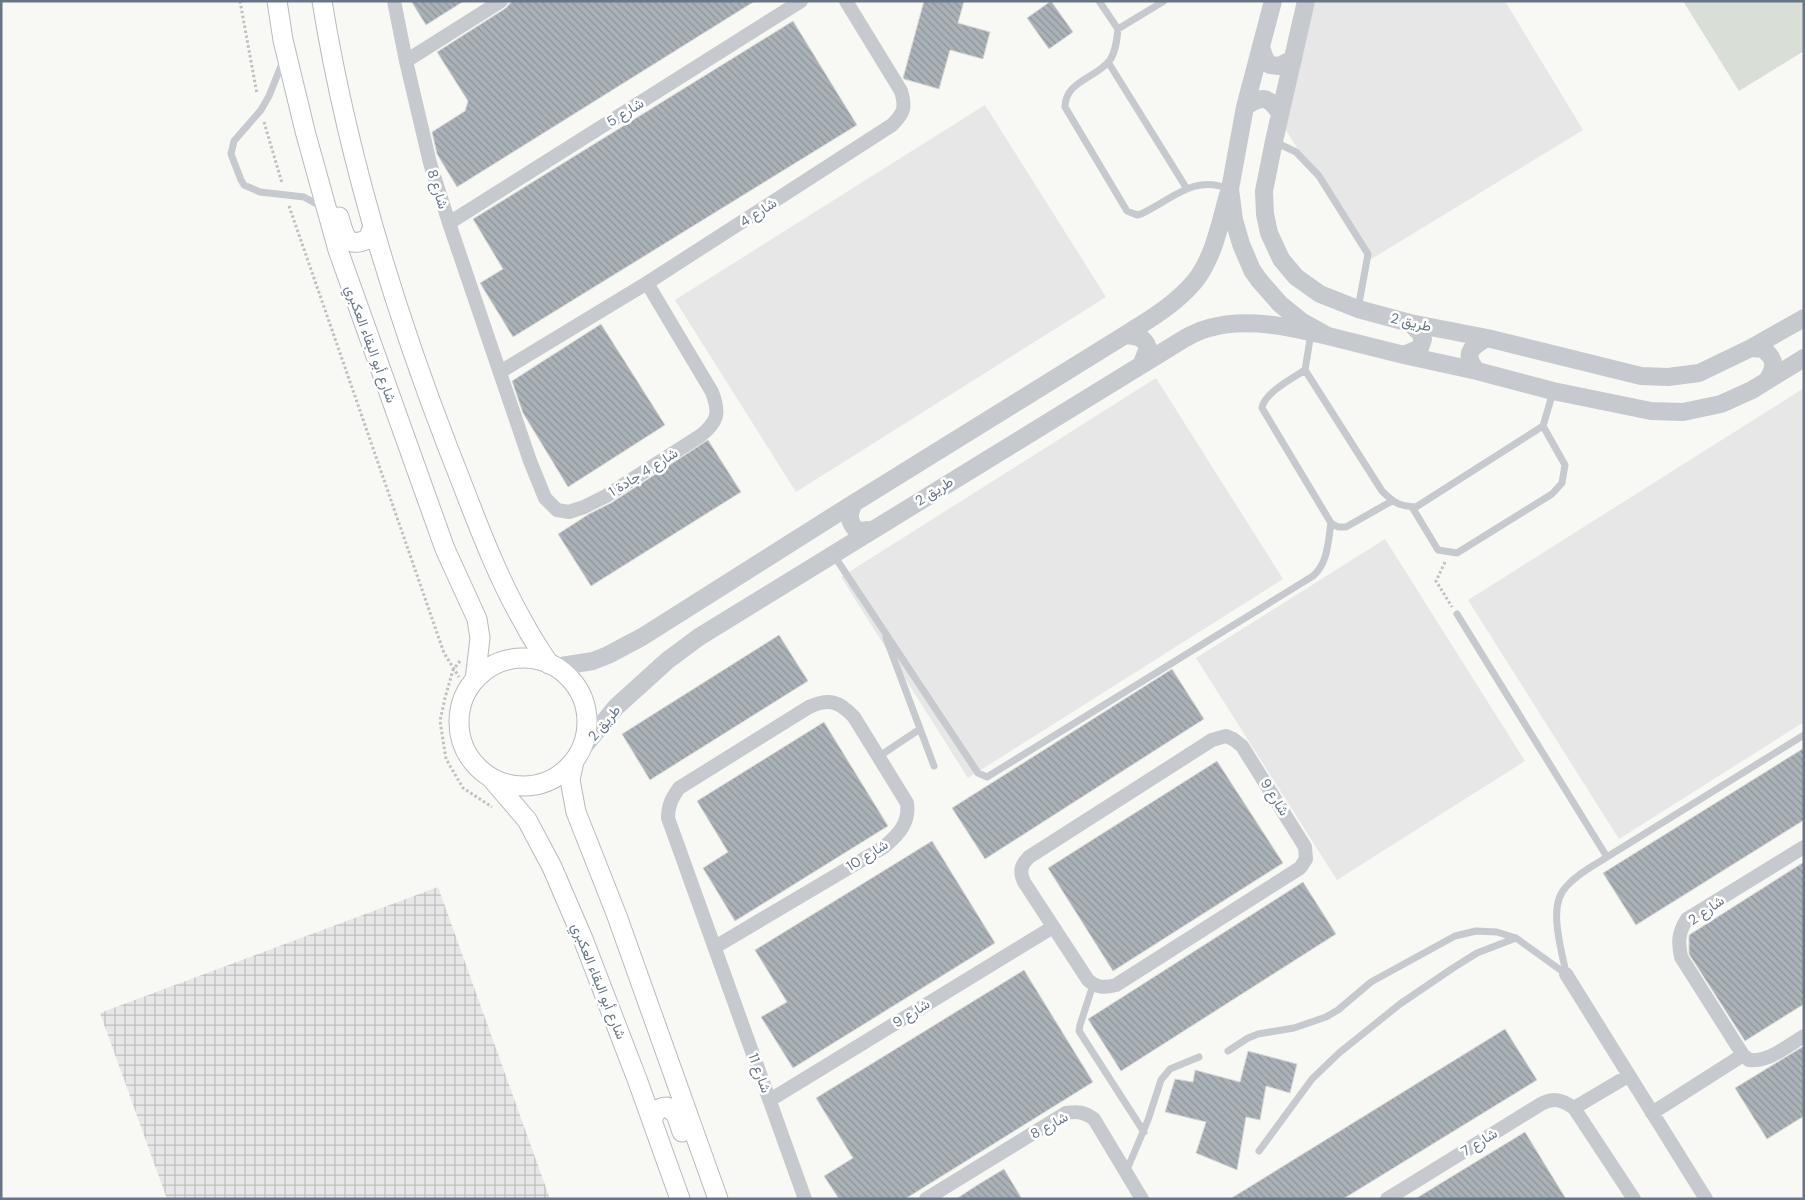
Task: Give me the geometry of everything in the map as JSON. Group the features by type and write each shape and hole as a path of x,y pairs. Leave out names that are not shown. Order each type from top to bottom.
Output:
{"main road":[{"name":"شارع أبو البقاء العكبري","path":"277,1 286,53 305,131 341,259 445,549 477,619 480,638 472,684"},
{"path":"322,1 347,133 372,228 426,392 484,540 521,619 552,665 570,679 581,694 586,713 587,732 570,780 576,812 617,916 718,1199"},
{"path":"305,131 319,148 344,236 350,242 358,244 368,239 372,228"},
{"path":"552,665 530,659 509,660 491,667 472,684 461,704 459,721 461,738 467,754 478,768 491,778 508,785 526,786 544,783 560,774 577,756"},
{"name":"شارع أبو البقاء العكبري","path":"491,778 527,820 552,867 583,939 680,1199"},
{"path":"652,1121 656,1111 662,1107 667,1107 676,1114 706,1199"}],"street":[{"name":"شارع 8","path":"394,1 430,162 449,224 500,372"},
{"path":"406,61 501,1"},
{"name":"شارع 5","path":"449,224 801,1"},
{"name":"شارع 4","path":"500,372 647,283 892,125 903,111 904,102 901,91 846,1"},
{"name":"طريق 2","path":"552,665 593,661 642,637 1167,307 1196,280 1207,261 1230,189 1245,107 1273,1"},
{"name":"طريق 2","path":"1306,1 1264,191 1265,214 1269,233 1281,258 1296,277 1320,294 1358,309 1410,323 1487,338 1641,376 1668,377 1698,373 1751,348 1804,318"},
{"path":"1261,47 1265,59 1270,65 1279,66 1293,58"},
{"path":"1245,107 1254,100 1264,99 1273,102 1280,112"},
{"name":"طريق 2","path":"1230,189 1234,220 1241,244 1259,280 1280,304 1319,334"},
{"name":"شارع 4 جادة 1","path":"500,372 534,470 545,498 550,504 557,510 569,512 606,496 700,436 708,430 716,419 717,404 712,392 647,283"},
{"path":"1404,355 1420,348 1423,339 1410,323"},
{"name":"طريق 2","path":"577,756 616,707 668,660 699,637 1142,363 1196,332 1209,328 1251,324 1319,334 1553,391 1651,411 1683,412 1721,404 1767,381 1804,358"},
{"path":"1125,335 1137,336 1146,342 1148,348 1142,363"},
{"path":"1477,371 1471,364 1469,356 1472,349 1478,343 1487,338"},
{"path":"1751,348 1763,349 1771,356 1773,369 1767,381"},
{"path":"854,503 849,516 853,526 857,531 870,530"},
{"name":"شارع 10","path":"830,702 846,708 854,717 907,803 907,816 904,826 896,837 884,847 715,947 668,818 670,801 679,788 809,707 830,702"},
{"name":"شارع 9","path":"1226,736 1242,746 1305,846 1307,854 1300,868 1116,985 1107,987 1093,985 1052,927 1021,875 1020,869 1023,863 1029,857 1212,740 1226,736"},
{"name":"شارع 2","path":"1743,1055 1681,957 1678,942 1679,935 1688,919 1804,847"},
{"name":"شارع 9","path":"770,1100 1052,927"},
{"name":"شارع 11","path":"715,947 805,1199"},
{"path":"1566,974 1706,1199"},
{"path":"1652,1113 1743,1055 1749,1060 1763,1059 1804,1036"},
{"path":"1628,1076 1574,1108 1634,1199"},
{"name":"شارع 7","path":"1387,1199 1549,1100 1564,1101 1574,1108"},
{"name":"شارع 8","path":"926,1199 1066,1113 1077,1111 1083,1112 1094,1119 1142,1199"}],"lane":[{"path":"1099,1 1118,29 1116,46 1108,62 1072,89 1066,98 1064,107 1127,211 1137,215 1141,214 1187,189 1205,184 1214,184 1230,189"},
{"path":"1118,29 1164,1"},
{"path":"286,53 275,83 260,110 234,141 231,154 244,185 260,192 304,197 326,210"},
{"path":"1108,62 1187,189"},
{"path":"1274,141 1296,152 1319,176 1368,254 1358,309"},
{"path":"1319,334 1305,370 1267,396 1262,402 1262,408 1331,523 1338,527 1346,527 1392,501"},
{"path":"1305,370 1382,491 1392,501 1404,507 1416,507 1543,426 1553,391"},
{"path":"1412,507 1438,550 1457,553 1552,494 1562,483 1565,465 1543,426"},
{"path":"833,554 978,773 987,777 1313,576 1321,569 1325,559 1331,523"},
{"path":"1457,614 1608,857"},
{"path":"881,626 934,766"},
{"path":"878,757 920,729"},
{"path":"1566,974 1557,920 1557,902 1564,888 1578,876 1804,735"},
{"path":"1228,1051 1258,1034 1294,1028 1326,1017 1338,1010 1371,982 1455,936 1476,931 1497,932 1516,938 1566,974"},
{"path":"1259,1151 1312,1079 1339,1053 1400,1004 1453,968 1478,953 1516,938"},
{"path":"1093,985 1079,1031 1144,1132"},
{"path":"1126,1172 1144,1132 1158,1086 1164,1075 1177,1066 1199,1057"}],"path":[{"path":"240,1 260,110 286,195 444,653 453,670 472,684"},
{"path":"1449,553 1436,581 1457,614"},
{"path":"480,638 453,670 440,721 446,759 463,788 496,810"}],"shaded area":[{"path":"1315,1 1505,1 1583,130 1368,261 1284,127"},
{"path":"1683,1 1804,1 1804,51 1739,91"},
{"path":"985,105 1106,297 796,492 675,300"},
{"path":"1156,378 1283,579 968,778 841,577"},
{"path":"1804,388 1804,722 1619,839 1468,600"},
{"path":"1385,539 1525,761 1337,880 1196,658"},
{"path":"438,887 550,1199 167,1199 100,1013"}],"building":[{"path":"411,1 464,1 426,25"},
{"path":"512,1 755,1 457,187 437,154 432,132 465,111 468,101 437,52 506,8"},
{"path":"924,1 964,1 958,23 990,32 983,59 950,50 939,89 903,78"},
{"path":"1051,1 1073,32 1049,49 1027,18"},
{"path":"793,21 857,125 513,337 480,283 503,269 473,219"},
{"path":"601,324 665,425 568,487 523,413 512,381"},
{"path":"708,440 741,492 591,586 558,534 589,514 611,503"},
{"path":"779,635 808,681 650,780 622,734"},
{"path":"1172,669 1204,719 985,859 952,808"},
{"path":"824,722 888,826 735,921 703,868 728,852 697,801"},
{"path":"1804,748 1804,820 1636,925 1603,873"},
{"path":"1217,761 1283,863 1113,971 1048,868"},
{"path":"932,841 995,943 793,1068 761,1017 787,1002 755,950"},
{"path":"1804,862 1804,1004 1745,1041 1689,954 1689,935"},
{"path":"1303,882 1336,934 1121,1071 1088,1019"},
{"path":"1024,970 1093,1082 905,1199 839,1199 824,1176 853,1158 816,1098"},
{"path":"1505,1029 1537,1080 1343,1199 1230,1199"},
{"path":"1804,1046 1804,1116 1767,1139 1735,1088"},
{"path":"1248,1051 1297,1064 1290,1093 1266,1086 1260,1120 1246,1117 1237,1170 1196,1153 1206,1122 1165,1112 1175,1079 1193,1082 1195,1070 1240,1082"},
{"path":"1525,1132 1566,1199 1415,1199 1451,1177"},
{"path":"1004,1169 1022,1199 956,1199 979,1184"}]}
